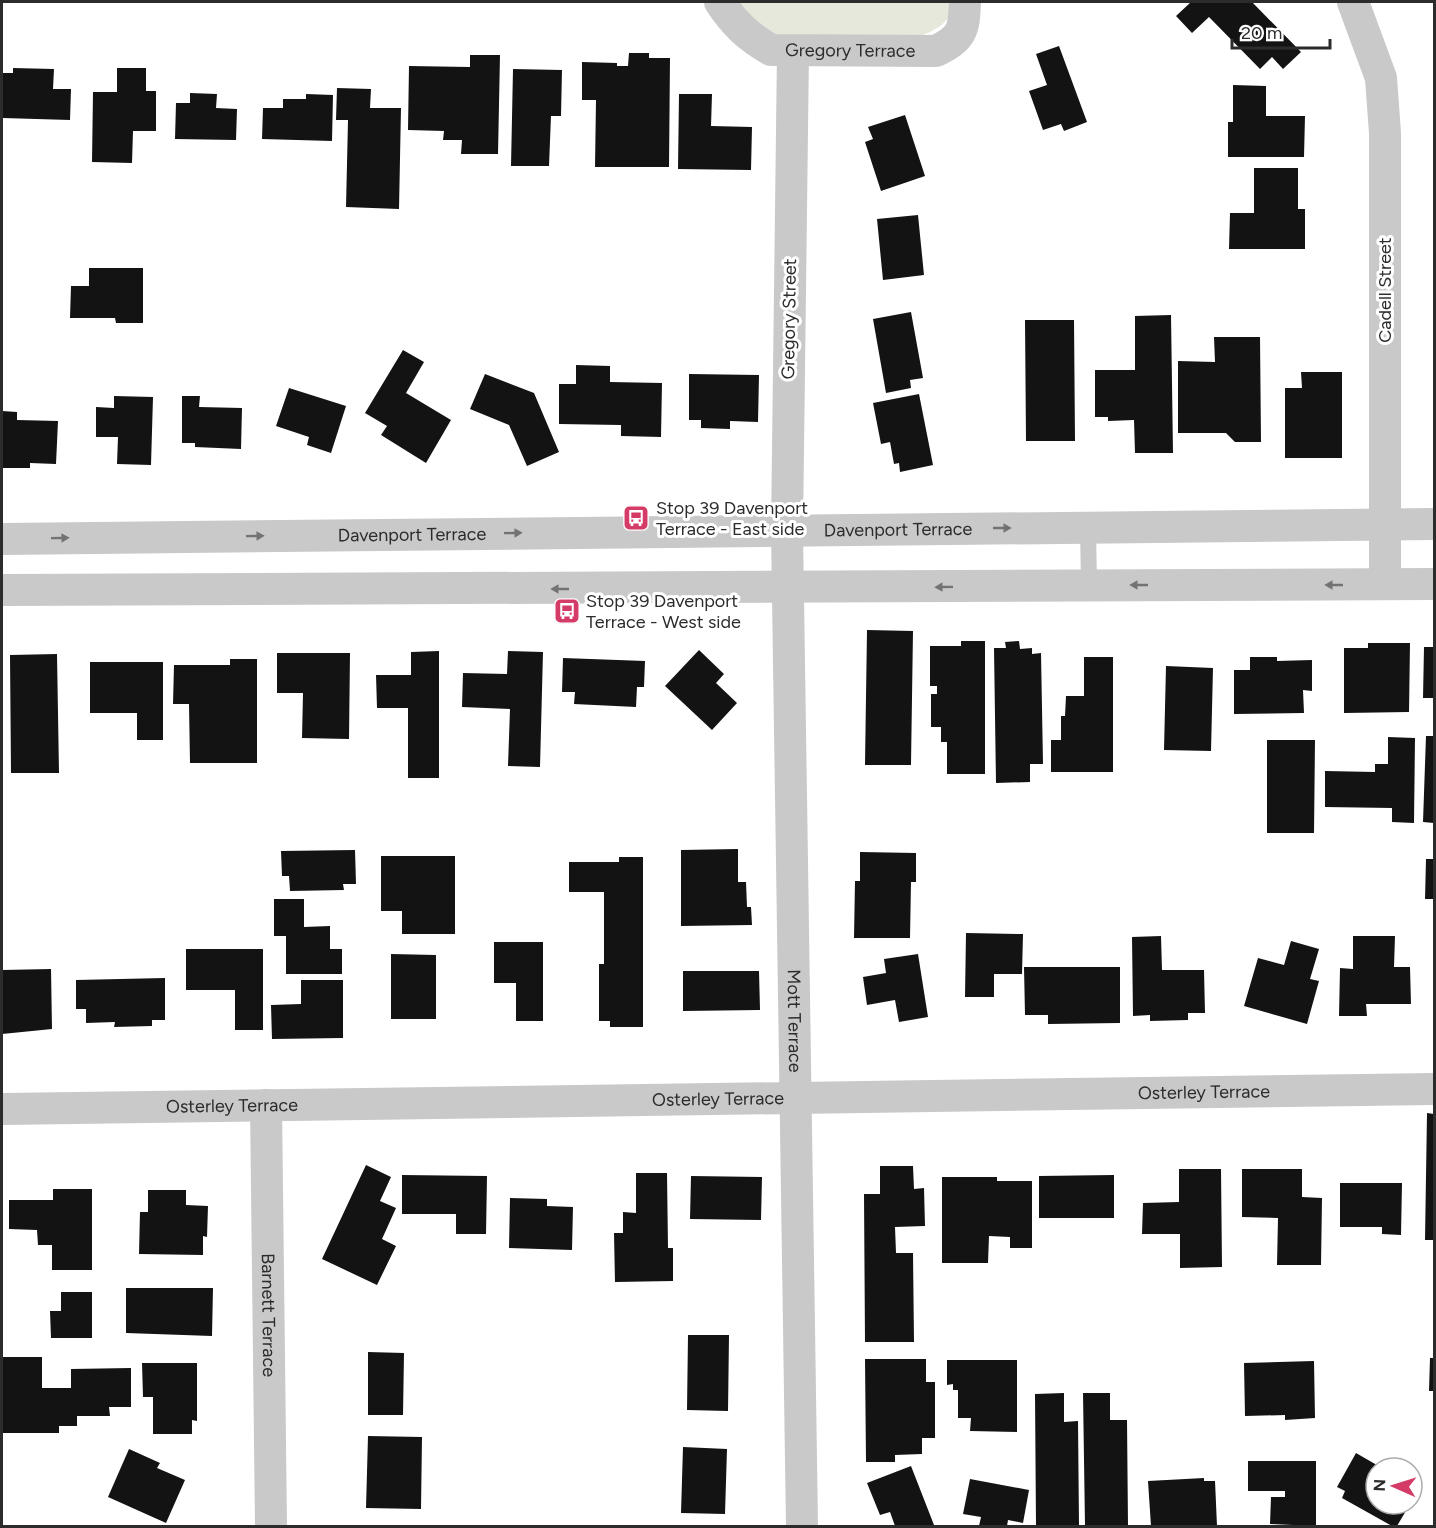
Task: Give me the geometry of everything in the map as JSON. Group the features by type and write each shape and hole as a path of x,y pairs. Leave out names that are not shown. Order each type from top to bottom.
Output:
{"street":[{"name":"Gregory Terrace","path":"720,2 732,21 751,38 771,50 793,51 936,51 956,41 964,22 965,2"},
{"name":"Cadell Street","path":"1353,2 1381,78 1385,133 1385,584"},
{"name":"Gregory Street","path":"788,588 793,51"},
{"name":"Davenport Terrace","path":"2,539 1434,524"},
{"path":"2,590 1434,584"},
{"name":"Mott Terrace","path":"788,588 802,1527"},
{"name":"Osterley Terrace","path":"2,1109 1434,1089"},
{"name":"Barnett Terrace","path":"266,1105 271,1527"}],"lane":[{"path":"1088,528 1089,585"}],"shaded area":[{"path":"736,2 953,2 950,14 944,23 923,35 773,35 753,27"}],"building":[{"path":"1191,2 1252,2 1301,52 1283,69 1272,57 1260,69 1209,17 1192,33 1176,16"},
{"path":"1059,46 1087,122 1064,131 1061,124 1043,130 1029,91 1047,85 1036,54"},
{"path":"629,53 649,53 649,58 670,58 669,167 595,167 596,100 582,100 582,62 617,63 617,66 628,66"},
{"path":"470,55 500,55 498,154 461,154 462,140 443,140 444,131 408,130 409,66 470,67"},
{"path":"13,68 54,69 53,89 71,89 70,120 3,118 2,73 13,73"},
{"path":"117,68 146,68 146,91 156,91 156,131 133,131 132,163 92,162 93,92 117,92"},
{"path":"513,69 562,70 561,116 551,116 549,166 511,166"},
{"path":"1233,85 1266,86 1266,116 1305,116 1304,157 1228,157 1228,122 1233,122"},
{"path":"337,88 371,89 370,108 401,108 399,209 346,207 348,120 336,120"},
{"path":"190,93 217,94 216,108 237,109 236,140 175,139 176,103 190,103"},
{"path":"306,94 333,95 332,141 262,139 263,108 283,108 283,99 306,99"},
{"path":"679,94 712,94 711,126 752,127 751,170 678,169"},
{"path":"905,115 925,176 881,191 865,142 873,139 868,127"},
{"path":"1254,168 1298,168 1298,209 1305,209 1305,249 1229,249 1230,213 1254,213"},
{"path":"918,215 924,275 883,280 877,219"},
{"path":"89,268 143,268 143,323 116,323 115,318 70,318 71,286 89,286"},
{"path":"911,312 923,378 910,380 911,388 886,393 873,319"},
{"path":"1171,315 1173,453 1135,453 1134,420 1108,421 1108,417 1095,417 1095,370 1135,370 1135,316"},
{"path":"1025,320 1074,320 1075,441 1026,441"},
{"path":"1214,337 1260,337 1261,442 1235,442 1226,433 1178,433 1178,361 1215,362"},
{"path":"403,350 424,362 406,393 451,420 426,463 381,435 387,426 365,413"},
{"path":"576,365 610,366 610,382 662,383 661,437 621,436 621,425 559,424 559,384 576,384"},
{"path":"1301,372 1342,372 1342,458 1285,458 1285,388 1302,388"},
{"path":"485,374 534,393 559,452 527,466 509,425 470,409"},
{"path":"689,374 759,375 758,422 730,421 730,429 701,428 701,420 689,420"},
{"path":"289,388 346,406 331,453 307,445 309,437 276,426"},
{"path":"919,394 933,465 900,472 899,463 894,464 890,442 881,444 873,403"},
{"path":"114,396 153,397 151,465 117,464 118,437 96,437 96,407 114,408"},
{"path":"182,396 200,396 199,407 242,408 241,449 195,447 195,443 182,443"},
{"path":"2,411 17,412 17,420 58,421 56,464 30,463 30,468 2,468"},
{"path":"867,630 913,631 911,765 865,765"},
{"path":"961,641 985,641 985,774 947,774 947,742 941,742 941,727 931,727 931,694 937,694 937,686 930,686 930,646 961,646"},
{"path":"1019,641 1020,649 1032,648 1032,654 1041,653 1043,764 1030,764 1030,782 996,783 994,648 1006,648 1005,642"},
{"path":"1368,643 1410,643 1409,712 1344,713 1344,648 1368,648"},
{"path":"1424,647 1434,647 1434,698 1423,698"},
{"path":"699,650 724,674 716,683 737,703 712,730 665,686"},
{"path":"439,651 439,778 408,778 408,708 377,708 376,675 411,675 411,652"},
{"path":"508,651 543,652 540,767 508,766 510,709 462,707 463,673 507,674"},
{"path":"277,653 350,653 349,739 302,738 303,693 277,693"},
{"path":"57,654 59,773 11,773 10,655"},
{"path":"1084,657 1113,657 1113,772 1051,772 1051,740 1061,740 1061,716 1065,716 1066,696 1084,696"},
{"path":"1250,657 1277,657 1277,661 1312,660 1312,691 1303,690 1304,713 1234,714 1234,670 1250,670"},
{"path":"563,658 645,661 644,687 637,687 636,707 574,704 575,692 562,692"},
{"path":"230,659 257,659 257,763 190,763 189,704 173,704 174,665 230,665"},
{"path":"90,662 163,662 163,740 137,740 137,713 90,713"},
{"path":"1166,666 1213,668 1211,751 1164,750"},
{"path":"1426,736 1434,736 1434,823 1423,822"},
{"path":"1388,737 1415,738 1414,823 1392,822 1392,808 1325,807 1325,771 1375,772 1375,764 1388,764"},
{"path":"1267,740 1315,740 1314,833 1267,833"},
{"path":"738,849 738,882 746,882 747,907 751,907 752,925 681,926 681,850"},
{"path":"355,850 356,884 343,884 344,890 290,891 289,876 282,876 281,851"},
{"path":"860,852 916,853 916,882 911,882 910,938 854,938 855,881 860,881"},
{"path":"381,856 455,856 455,934 402,934 402,911 381,911"},
{"path":"619,857 643,857 643,1027 610,1027 610,1021 599,1021 599,964 604,964 604,892 569,892 569,862 619,862"},
{"path":"1426,859 1434,859 1434,899 1425,899"},
{"path":"274,899 304,899 304,927 330,926 330,949 342,949 342,974 286,974 286,936 274,936"},
{"path":"966,933 1023,934 1022,974 994,974 994,997 965,997"},
{"path":"1161,936 1162,970 1204,970 1205,1013 1188,1013 1188,1020 1150,1021 1150,1015 1133,1016 1132,937"},
{"path":"1353,936 1395,936 1394,967 1410,967 1411,1004 1366,1004 1367,1016 1339,1016 1340,968 1353,969"},
{"path":"1291,941 1319,949 1310,979 1319,981 1307,1024 1244,1006 1258,958 1284,965"},
{"path":"494,942 543,942 543,1021 516,1021 516,983 494,983"},
{"path":"186,949 263,949 263,1030 235,1030 235,990 186,990"},
{"path":"391,954 436,955 436,1019 391,1019"},
{"path":"918,954 928,1017 899,1022 895,1000 867,1005 863,977 886,973 884,959"},
{"path":"1024,967 1120,967 1120,1023 1048,1024 1048,1015 1025,1015"},
{"path":"51,969 52,1029 2,1034 2,970"},
{"path":"683,971 759,971 760,1010 683,1011"},
{"path":"165,978 165,1020 152,1020 152,1026 114,1027 115,1022 86,1023 86,1009 76,1009 76,980"},
{"path":"301,980 343,980 343,1038 272,1039 271,1005 301,1004"},
{"path":"1427,1113 1434,1114 1434,1240 1425,1240"},
{"path":"366,1165 391,1177 380,1201 396,1208 382,1239 396,1246 377,1285 322,1259"},
{"path":"880,1166 913,1166 914,1189 924,1188 925,1226 895,1227 896,1253 913,1253 914,1342 865,1342 864,1194 880,1194"},
{"path":"1179,1169 1221,1169 1222,1267 1180,1268 1180,1234 1142,1234 1143,1203 1179,1202"},
{"path":"1242,1169 1302,1169 1302,1197 1322,1198 1321,1265 1277,1265 1278,1218 1242,1217"},
{"path":"636,1173 667,1173 668,1248 673,1248 673,1281 615,1282 614,1233 623,1233 623,1212 636,1213"},
{"path":"402,1175 487,1176 486,1234 456,1234 456,1214 402,1214"},
{"path":"1114,1175 1114,1218 1039,1218 1039,1176"},
{"path":"691,1176 762,1177 761,1220 690,1219"},
{"path":"942,1177 997,1177 997,1181 1032,1181 1032,1248 1010,1248 1010,1237 989,1236 988,1263 942,1263"},
{"path":"1340,1183 1402,1183 1401,1235 1382,1234 1382,1227 1340,1227"},
{"path":"53,1189 92,1189 92,1270 52,1270 52,1245 38,1245 37,1230 9,1229 9,1200 53,1200"},
{"path":"148,1190 186,1190 186,1205 208,1206 207,1237 203,1236 203,1255 139,1254 140,1212 148,1212"},
{"path":"510,1198 547,1199 547,1206 573,1207 572,1250 509,1248"},
{"path":"126,1288 213,1288 212,1336 126,1333"},
{"path":"61,1292 92,1292 92,1338 51,1338 50,1311 61,1311"},
{"path":"688,1335 729,1335 728,1411 687,1410"},
{"path":"368,1352 404,1353 403,1415 368,1415"},
{"path":"3,1357 42,1357 42,1388 71,1388 71,1369 131,1368 131,1407 109,1407 110,1416 77,1416 77,1426 59,1426 59,1433 2,1433"},
{"path":"1430,1358 1434,1358 1434,1391 1429,1391"},
{"path":"865,1359 926,1359 926,1382 935,1382 935,1438 922,1438 922,1454 895,1455 895,1462 866,1462"},
{"path":"947,1360 1017,1360 1017,1432 970,1431 971,1418 958,1418 958,1390 953,1390 953,1384 947,1385"},
{"path":"1314,1361 1315,1418 1285,1420 1285,1415 1245,1416 1244,1363"},
{"path":"142,1363 197,1363 197,1421 192,1420 192,1434 153,1434 153,1397 143,1397"},
{"path":"1064,1393 1064,1422 1078,1421 1079,1526 1036,1526 1035,1394"},
{"path":"1083,1393 1110,1393 1110,1420 1127,1420 1128,1526 1085,1526"},
{"path":"368,1436 422,1437 421,1509 366,1508"},
{"path":"683,1447 727,1449 725,1514 681,1513"},
{"path":"129,1449 160,1463 157,1468 185,1480 166,1523 108,1497"},
{"path":"1356,1453 1364,1458 1364,1510 1342,1498 1345,1491 1337,1487"},
{"path":"1248,1461 1316,1461 1316,1526 1270,1524 1271,1497 1285,1497 1285,1491 1248,1491"},
{"path":"911,1466 934,1525 895,1526 890,1512 880,1515 867,1483"},
{"path":"1204,1478 1204,1481 1215,1481 1217,1526 1151,1526 1148,1481"},
{"path":"970,1479 1029,1490 1023,1523 1008,1520 1007,1526 979,1526 981,1517 963,1514"},
{"path":"1374,1516 1403,1516 1397,1526 1392,1526"}],"place":[{"name":"Stop 39 Davenport Terrace - East side","path":"636,518"},
{"name":"Stop 39 Davenport Terrace - West side","path":"567,611"}]}
